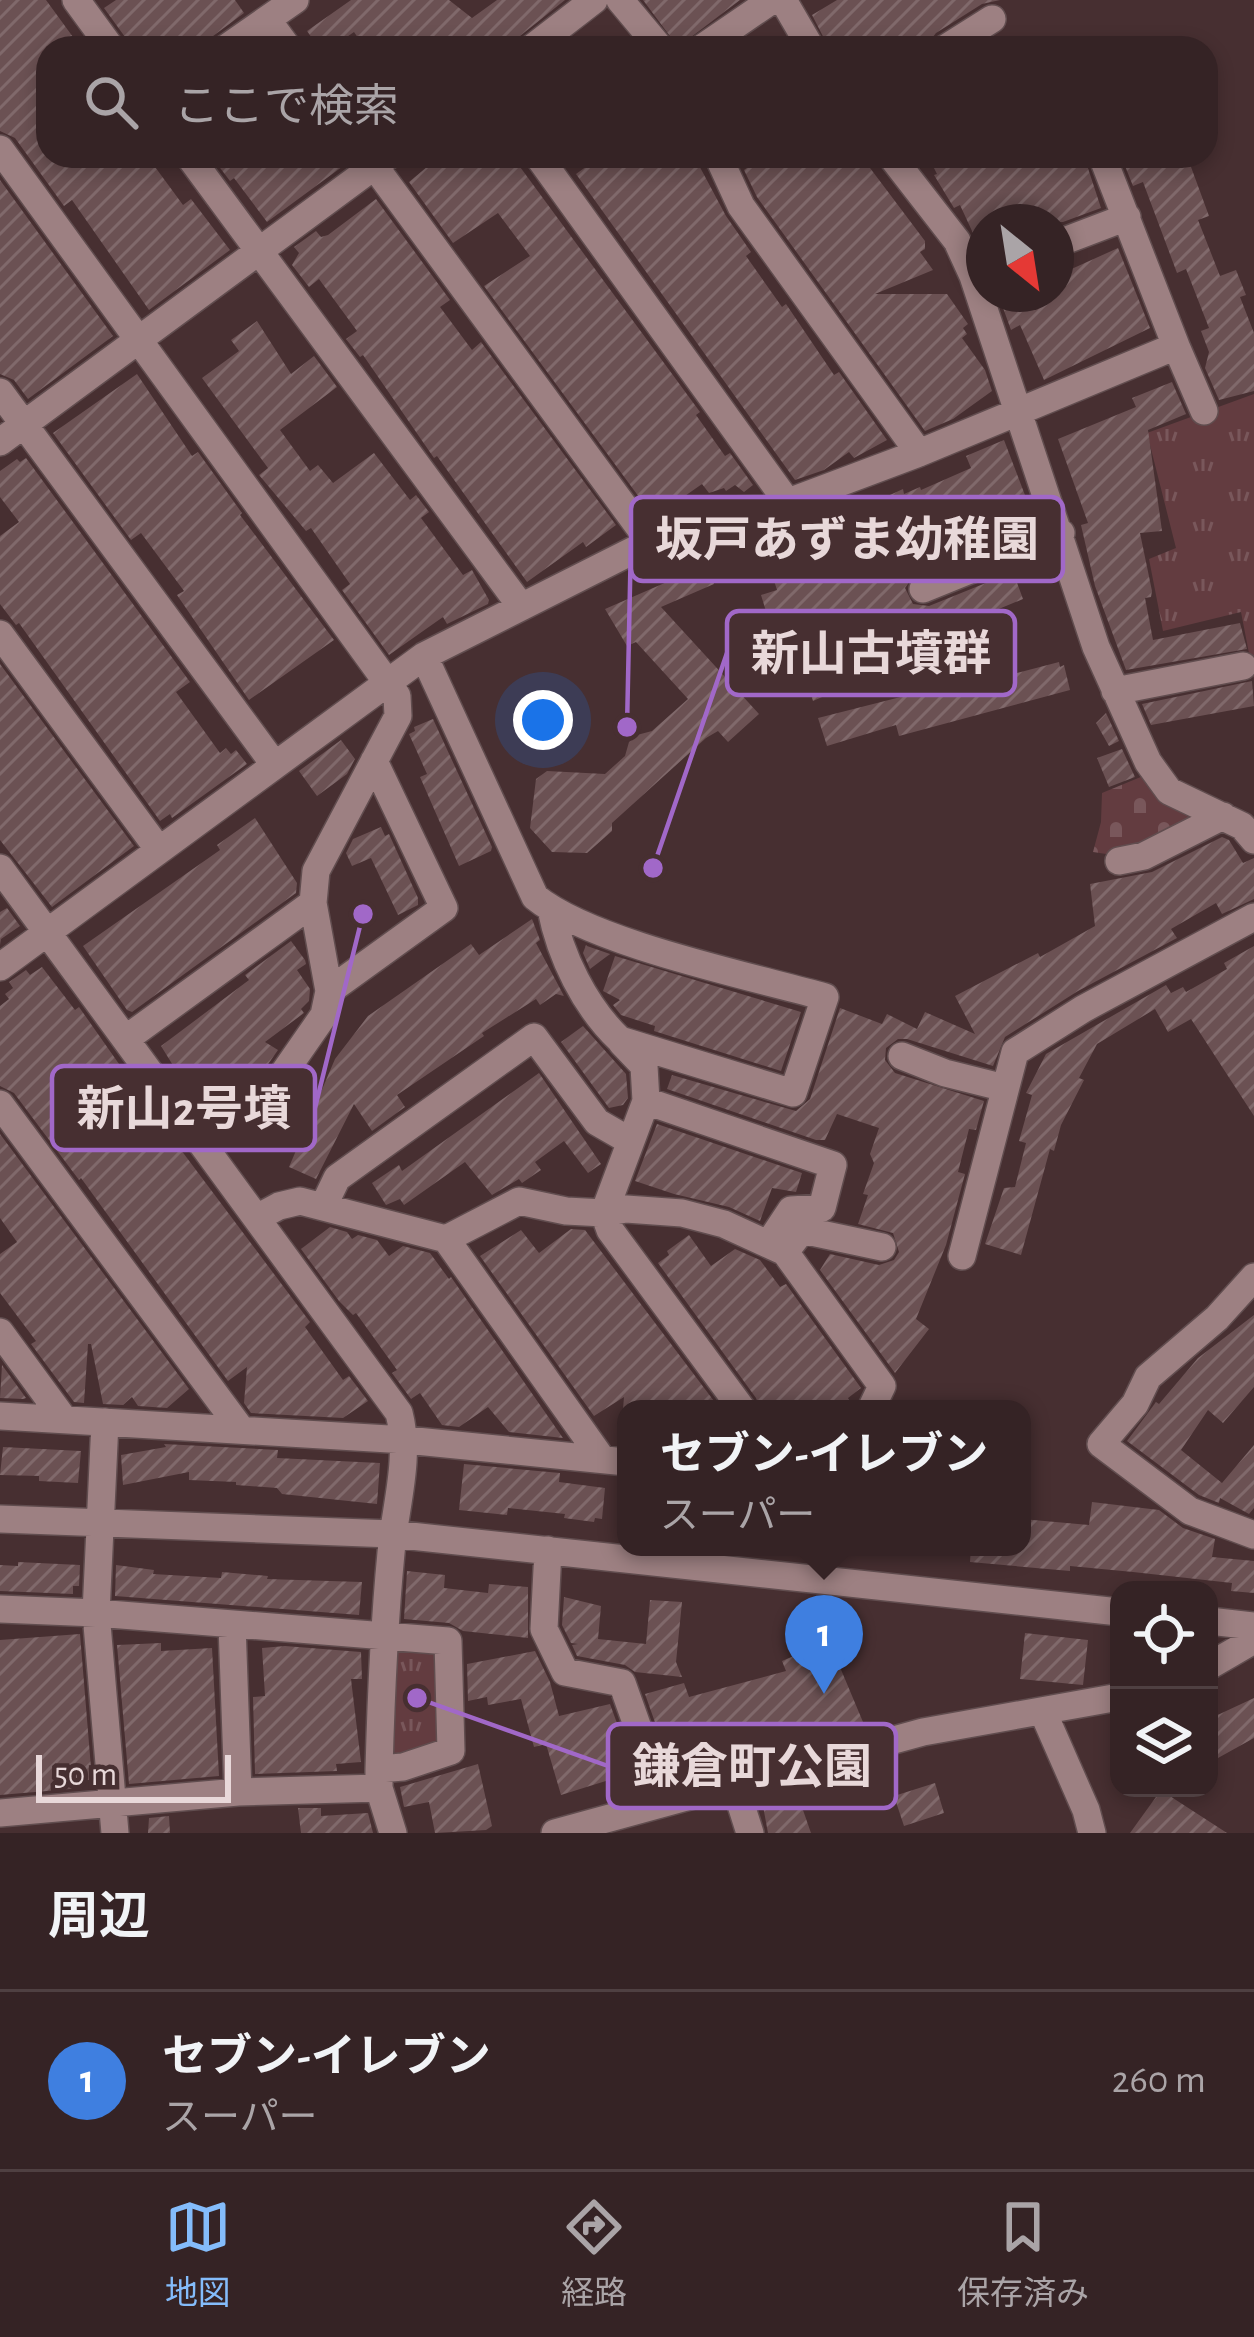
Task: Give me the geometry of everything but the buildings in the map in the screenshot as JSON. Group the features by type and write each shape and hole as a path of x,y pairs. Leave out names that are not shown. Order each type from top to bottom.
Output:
{"street":[{"path":"76,0 102,36"},
{"path":"245,36 296,0"},
{"path":"548,36 594,0"},
{"path":"620,0 650,36"},
{"path":"725,36 788,3 805,36"},
{"path":"965,36 992,19"},
{"path":"268,22 279,36"},
{"path":"0,148 397,696 398,716 316,871 313,903 329,991 324,1015 258,1110 205,1144"},
{"path":"198,168 520,605"},
{"path":"0,442 364,168"},
{"path":"382,168 650,542"},
{"path":"547,168 788,503"},
{"path":"724,168 741,206 919,453"},
{"path":"900,168 966,254"},
{"path":"1107,168 1204,411"},
{"path":"1074,237 1127,218"},
{"path":"991,312 1096,647 1148,762 1169,791 1242,826 1254,840"},
{"path":"0,967 424,656 650,542 696,511 770,509 788,503 1177,346"},
{"path":"0,392 274,764"},
{"path":"923,589 1061,533"},
{"path":"0,634 159,850"},
{"path":"424,656 535,897 551,910 617,936 825,998 793,1093 620,1040"},
{"path":"1115,691 1243,666"},
{"path":"329,991 444,908 374,761"},
{"path":"1119,861 1144,856 1223,816"},
{"path":"0,868 399,1413 406,1440 384,1634 379,1778 393,1833"},
{"path":"127,1038 313,903"},
{"path":"551,910 558,947 606,1027 644,1066 646,1101 604,1213 610,1230 735,1400"},
{"path":"962,1256 1015,1052 1254,917"},
{"path":"324,1204 338,1178 534,1037 597,1122 629,1141"},
{"path":"902,1056 1005,1088"},
{"path":"646,1101 833,1165 822,1208 791,1210 777,1248"},
{"path":"0,1104 240,1428"},
{"path":"257,1218 301,1201 446,1239 614,1460"},
{"path":"446,1239 519,1201 604,1213 626,1209 682,1213 777,1248 882,1386 875,1400"},
{"path":"777,1248 802,1230 882,1247"},
{"path":"1254,1277 1216,1318 1148,1377 1136,1404 1101,1444 1190,1511 1254,1535"},
{"path":"0,1332 63,1418"},
{"path":"0,1416 240,1428 614,1460"},
{"path":"105,1422 96,1612 115,1833"},
{"path":"0,1519 392,1534 617,1553"},
{"path":"548,1550 544,1629 565,1672 622,1683 664,1801"},
{"path":"679,1556 1110,1611"},
{"path":"0,1609 96,1612 448,1641 451,1750 379,1778 0,1813"},
{"path":"1218,1622 1254,1626"},
{"path":"232,1625 238,1792"},
{"path":"1218,1661 1254,1640"},
{"path":"555,1833 923,1732 1110,1698"},
{"path":"1043,1712 1092,1833"},
{"path":"734,1783 749,1833"}],"green space":[{"path":"1254,394 1254,679 1241,612 1163,631 1149,559 1176,548 1147,433"},
{"path":"1148,774 1204,816 1113,855 1093,852 1102,793"},
{"path":"399,1649 439,1655 444,1741 401,1758 391,1749 394,1653"}],"place":[{"name":"坂戸あずま幼稚園","path":"627,727"},
{"name":"新山古墳群","path":"653,868"},
{"name":"新山2号墳","path":"363,914"},
{"name":"セブン-イレブン","path":"824,1694"},
{"name":"鎌倉町公園","path":"417,1698"}]}
